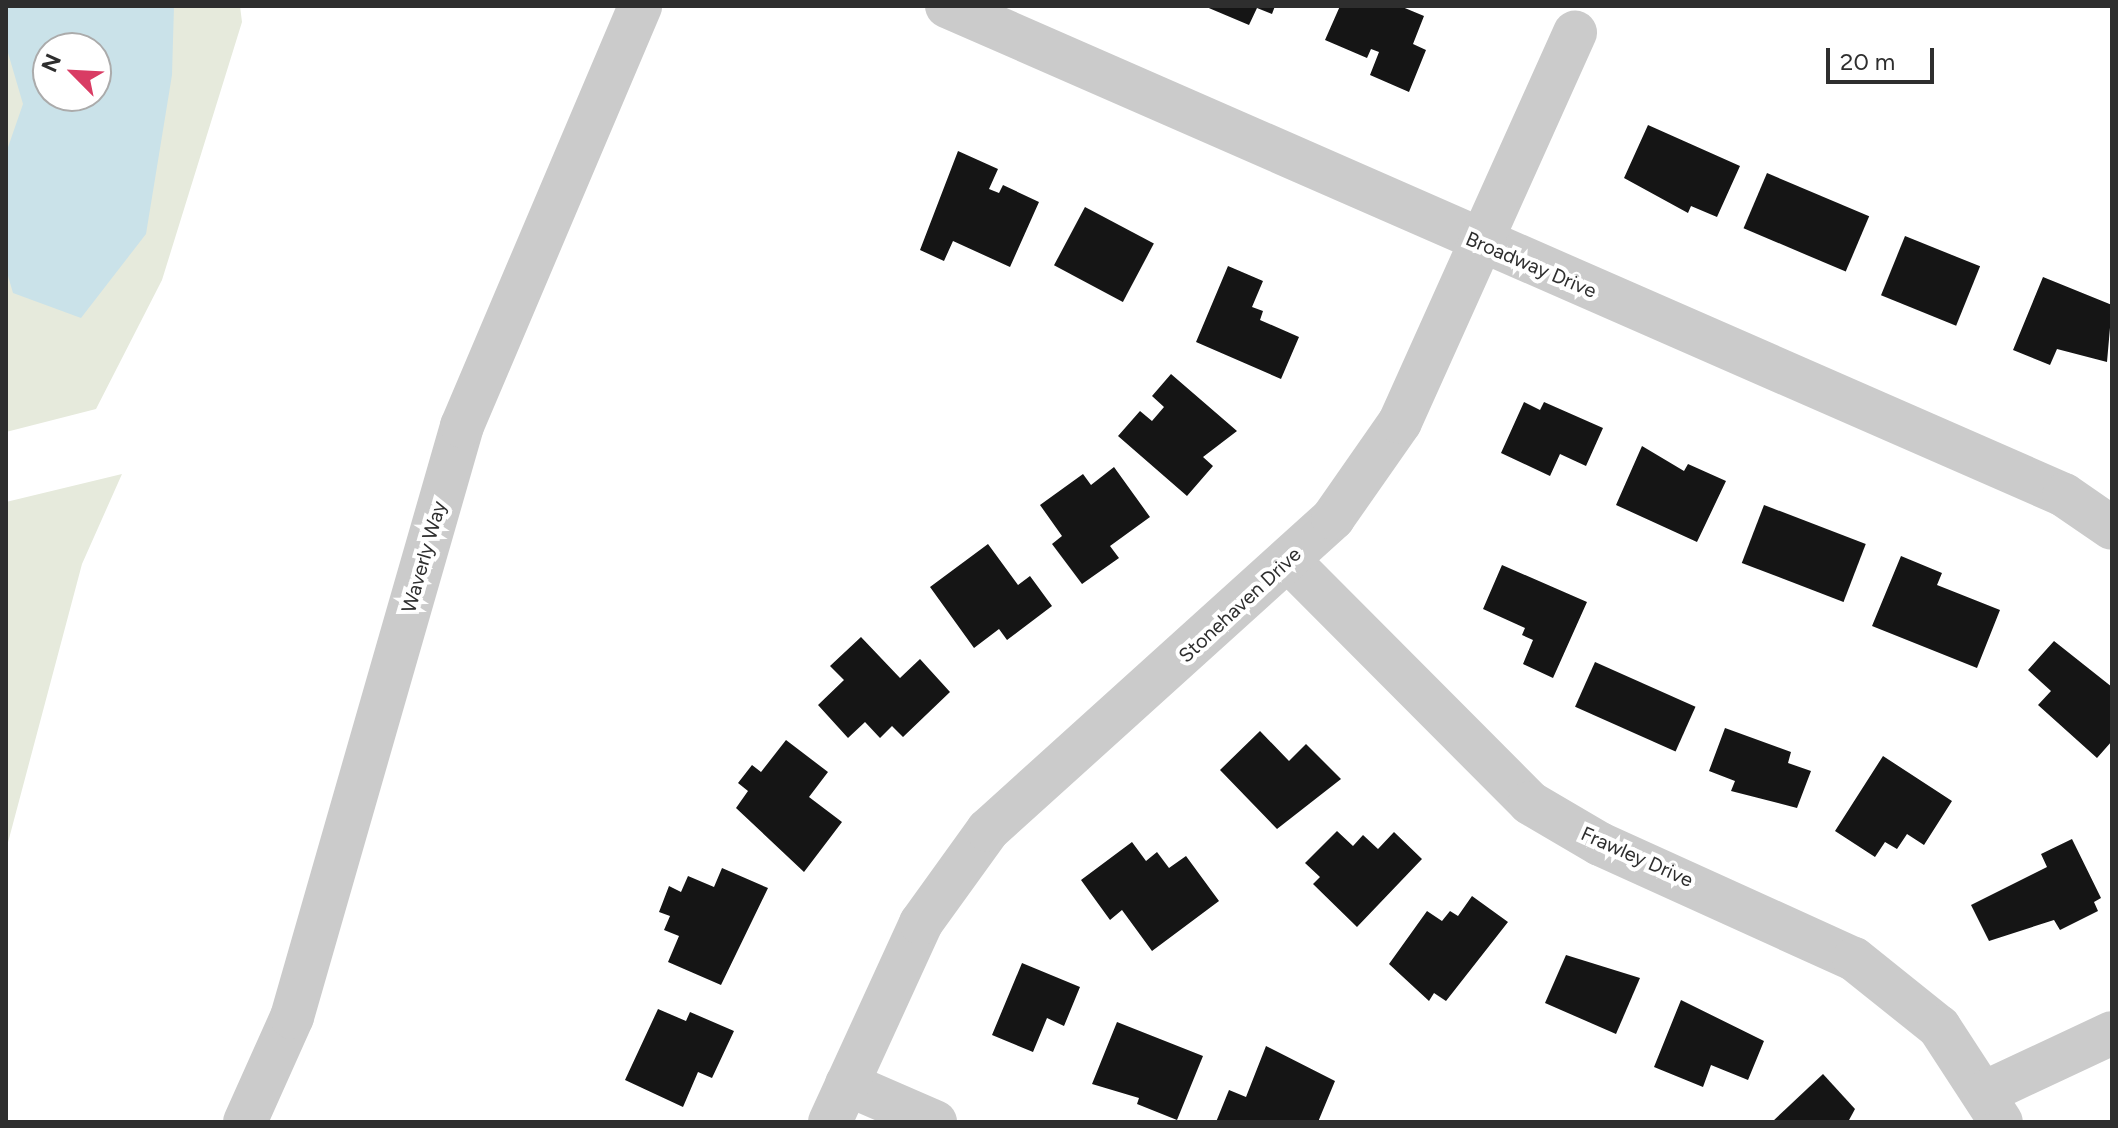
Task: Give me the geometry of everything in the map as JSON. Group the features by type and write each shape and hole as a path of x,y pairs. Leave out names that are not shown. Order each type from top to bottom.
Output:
{"street":[{"name":"Waverly Way","path":"245,1122 292,1017 462,426 640,6"},
{"name":"Broadway Drive","path":"947,6 1484,244 2064,495 2112,528"},
{"name":"Stonehaven Drive","path":"838,1103 921,923 988,830 1333,518 1400,422 1484,244 1575,32"},
{"name":"Frawley Drive","path":"1288,560 1530,803 1600,844 1759,910 1854,959 1939,1027 1992,1107"},
{"path":"1992,1107 2112,1033"},
{"path":"838,1103 935,1122"}],"shaded area":[{"path":"6,6 240,6 242,22 162,280 96,409 6,432"},
{"path":"122,474 82,564 6,850 6,502"}],"water":[{"path":"6,6 174,6 172,75 146,234 81,318 13,293 6,269 6,153 23,104 6,46"}],"building":[{"path":"1204,6 1275,6 1272,14 1257,8 1249,25"},
{"path":"1340,6 1400,6 1424,16 1413,44 1426,50 1409,92 1370,75 1379,52 1371,49 1367,58 1325,40"},
{"path":"1648,125 1740,166 1717,217 1691,206 1688,213 1624,178"},
{"path":"958,151 998,169 989,189 999,193 1003,185 1039,202 1010,267 953,241 944,261 920,250"},
{"path":"1767,173 1869,216 1846,272 1744,228"},
{"path":"1085,207 1154,244 1123,302 1054,265"},
{"path":"1905,236 1980,266 1956,326 1881,295"},
{"path":"1228,266 1263,281 1252,307 1263,311 1260,320 1299,337 1281,379 1196,342"},
{"path":"2043,277 2112,305 2107,362 2057,349 2050,365 2013,350"},
{"path":"1171,374 1237,431 1203,457 1213,466 1187,496 1118,436 1140,411 1152,421 1164,407 1152,396"},
{"path":"1524,402 1540,410 1544,402 1603,428 1586,466 1560,454 1550,476 1501,453"},
{"path":"1642,446 1684,471 1688,464 1726,481 1697,542 1616,505"},
{"path":"1114,467 1150,517 1110,546 1119,558 1082,584 1052,544 1062,536 1040,505 1083,474 1091,485"},
{"path":"1764,505 1866,544 1844,602 1742,563"},
{"path":"988,544 1018,585 1030,576 1052,606 1007,640 999,629 974,648 930,587"},
{"path":"1901,556 1942,573 1937,585 2000,610 1977,668 1872,626"},
{"path":"1502,565 1587,602 1553,678 1523,664 1533,640 1522,635 1525,628 1483,609"},
{"path":"861,637 900,678 920,659 950,692 903,737 892,726 880,738 865,722 848,738 818,705 844,680 830,666"},
{"path":"2054,641 2112,687 2112,741 2097,758 2038,705 2051,691 2028,670"},
{"path":"1595,662 1695,707 1676,752 1575,707"},
{"path":"1725,728 1791,752 1788,763 1811,771 1797,808 1731,791 1735,781 1709,771"},
{"path":"1260,731 1289,761 1306,744 1341,779 1277,829 1220,770"},
{"path":"786,740 828,772 809,797 842,822 804,872 736,808 748,791 738,783 752,765 761,772"},
{"path":"1883,756 1952,801 1924,845 1907,834 1897,849 1885,842 1875,857 1835,831"},
{"path":"1337,831 1353,846 1363,835 1378,849 1394,832 1422,859 1357,927 1313,884 1320,877 1305,863"},
{"path":"2072,839 2101,898 2094,902 2098,911 2060,930 2054,920 1989,941 1971,905 2047,867 2041,854"},
{"path":"1132,842 1146,861 1157,852 1169,868 1186,856 1219,901 1152,951 1122,910 1110,920 1081,880"},
{"path":"722,868 768,888 721,985 668,962 679,936 664,930 670,916 659,912 669,886 681,892 688,876 714,887"},
{"path":"1472,896 1508,922 1446,1001 1434,993 1429,1001 1389,964 1427,911 1442,921 1450,911 1458,916"},
{"path":"1566,955 1640,978 1616,1034 1545,1003"},
{"path":"1022,963 1080,987 1064,1026 1047,1018 1033,1052 992,1035"},
{"path":"1681,1000 1764,1041 1748,1080 1711,1065 1703,1087 1654,1067"},
{"path":"658,1009 686,1021 690,1012 734,1031 712,1078 698,1072 683,1107 625,1080"},
{"path":"1117,1022 1203,1056 1177,1120 1137,1104 1139,1098 1092,1084"},
{"path":"1266,1046 1335,1081 1318,1122 1216,1122 1229,1090 1246,1097"},
{"path":"1823,1074 1855,1109 1848,1122 1772,1122"}]}
